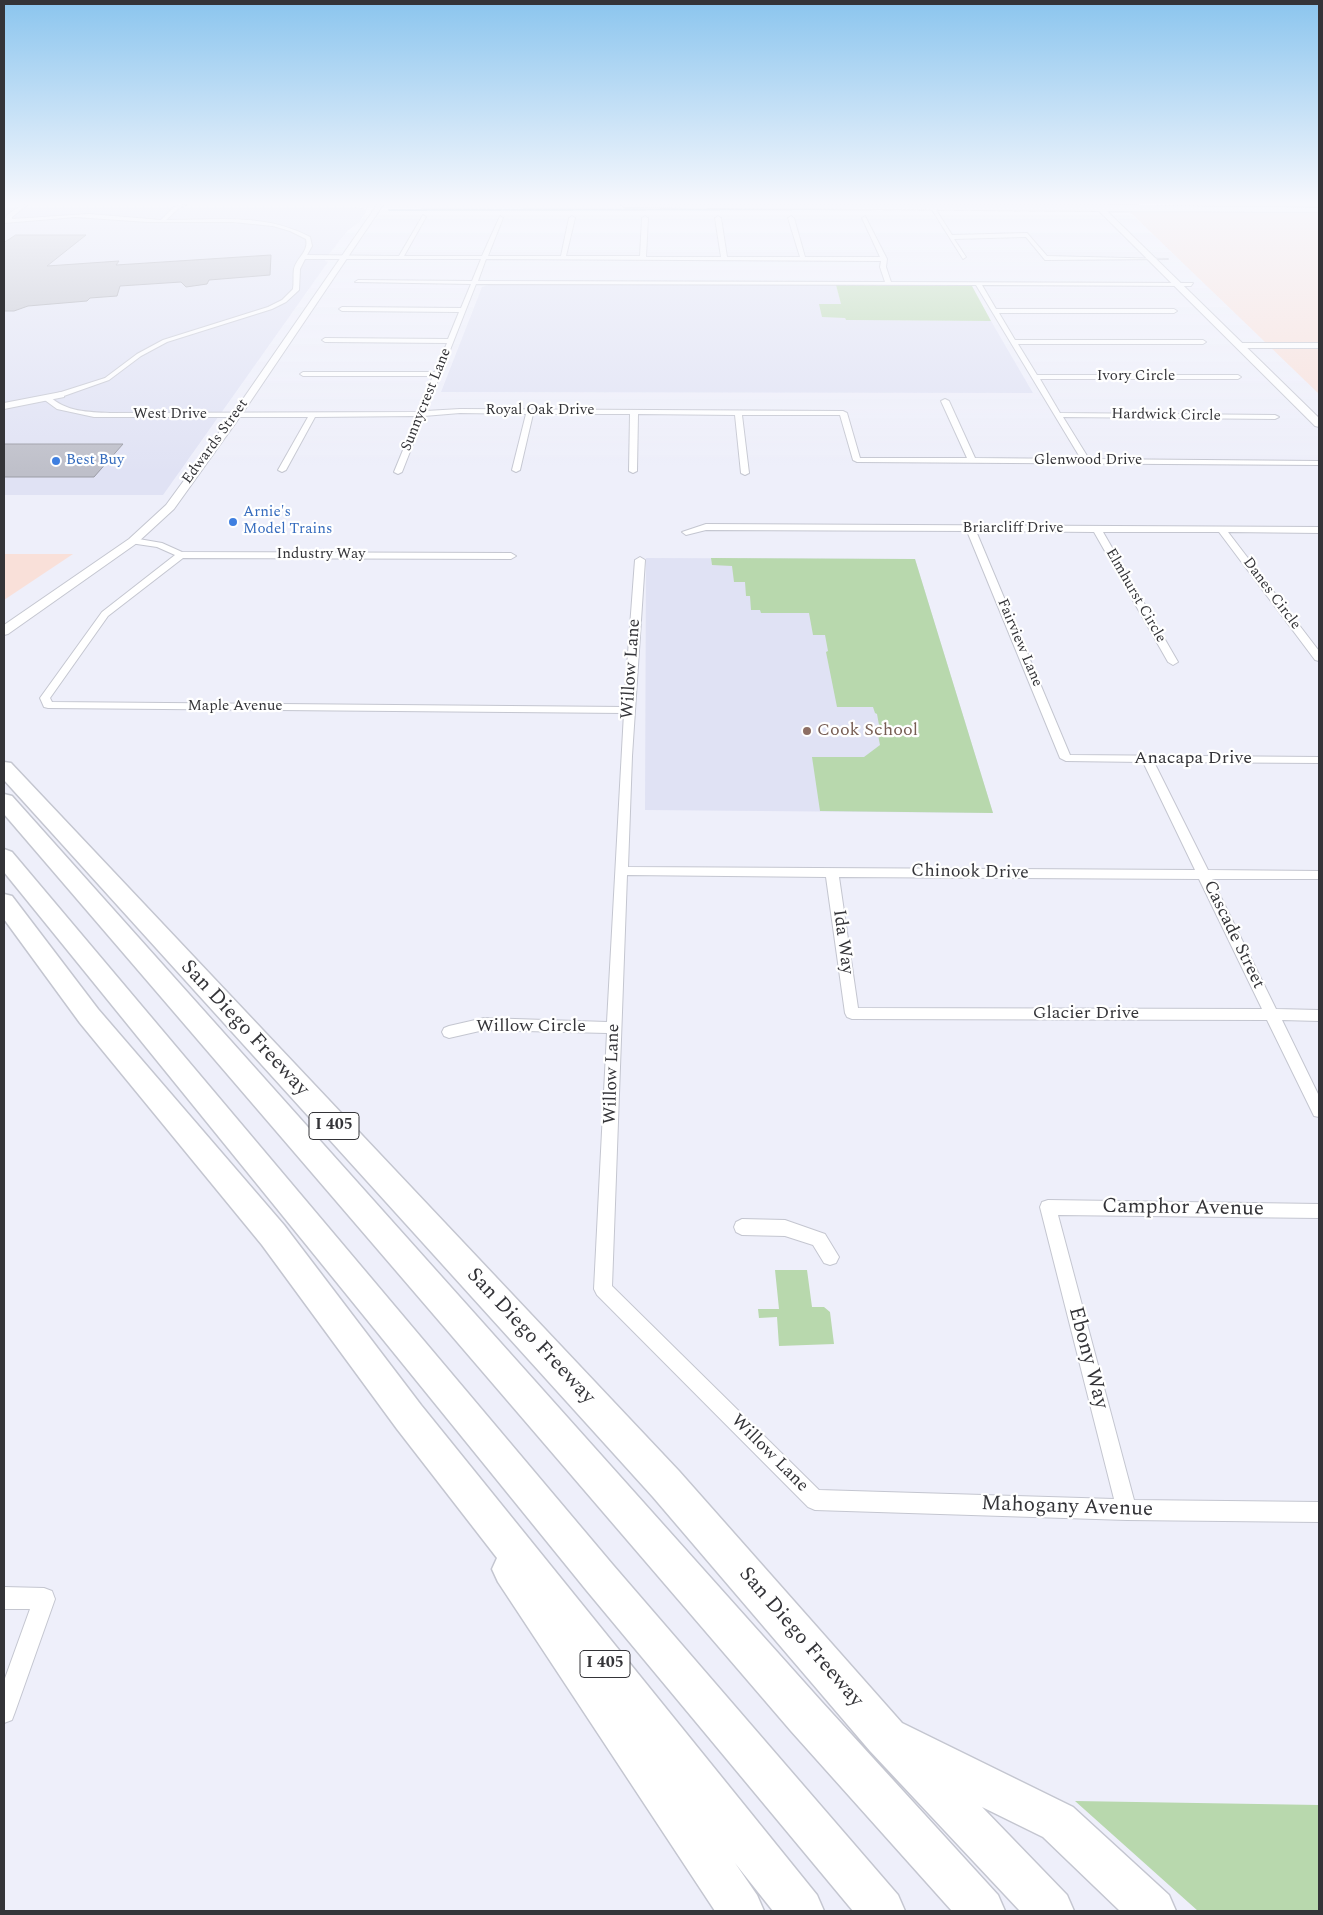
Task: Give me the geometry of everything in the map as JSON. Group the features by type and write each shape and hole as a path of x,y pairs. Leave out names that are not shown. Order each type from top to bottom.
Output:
{"highway":[{"name":"San Diego Freeway","path":"4,768 666,1484 885,1736 1051,1911"},
{"path":"4,801 767,1671 982,1911"},
{"path":"4,857 600,1578 882,1911"},
{"name":"I 405","path":"4,902 89,1016 273,1234 409,1417 801,1911"},
{"path":"409,1417 741,1911"},
{"path":"885,1736 1058,1822 1153,1911"}],"main road":[{"path":"1188,294 1319,424"},
{"path":"1202,294 1217,308"},
{"path":"1244,334 1271,359"}],"street":[{"path":"4,406 61,395 107,379 139,355 165,341 261,311 284,302 292,294"},
{"name":"Edwards Street","path":"4,631 133,541 170,507 237,414 318,294"},
{"name":"Sunnycrest Lane","path":"398,472 469,294"},
{"path":"984,294 1086,461"},
{"path":"342,309 463,310"},
{"path":"994,311 1174,311"},
{"path":"325,340 450,341"},
{"path":"1013,342 1203,342"},
{"path":"1240,346 1319,346"},
{"path":"303,374 437,374"},
{"name":"Ivory Circle","path":"1034,377 1238,377"},
{"name":"West Drive","path":"61,395 70,403 98,409 216,410 237,414"},
{"name":"West Drive","path":"46,398 56,407 94,414 196,416 237,414"},
{"path":"945,401 972,460"},
{"name":"Royal Oak Drive","path":"237,414 421,414 460,411 844,412 857,460"},
{"path":"516,470 530,411"},
{"path":"633,472 634,412"},
{"path":"738,412 745,473"},
{"path":"282,470 313,414"},
{"name":"Hardwick Circle","path":"1058,415 1275,417"},
{"name":"Glenwood Drive","path":"857,460 1319,463"},
{"name":"Briarcliff Drive","path":"686,532 706,527 1319,530"},
{"name":"Fairview Lane","path":"971,528 1066,758"},
{"name":"Elmhurst Circle","path":"1097,529 1173,662"},
{"name":"Danes Circle","path":"1222,530 1319,658"},
{"name":"Industry Way","path":"133,541 159,545 181,555 511,556"},
{"name":"Maple Avenue","path":"181,555 105,614 88,634 45,698 48,705 630,710"},
{"name":"Willow Lane","path":"640,560 630,710 603,1289 815,1500"},
{"name":"Anacapa Drive","path":"1066,758 1319,760"},
{"name":"Cascade Street","path":"1147,759 1319,1111"},
{"name":"Chinook Drive","path":"622,871 1319,875"},
{"name":"Ida Way","path":"832,872 852,1012"},
{"name":"Glacier Drive","path":"852,1012 1319,1015"},
{"name":"Willow Circle","path":"449,1032 484,1024 614,1028"},
{"name":"Camphor Avenue","path":"1048,1207 1319,1212"},
{"name":"Ebony Way","path":"1048,1207 1127,1510"},
{"path":"742,1227 785,1228 819,1238 830,1256"},
{"name":"Mahogany Avenue","path":"815,1500 1127,1510 1319,1512"},
{"path":"4,1598 44,1599 4,1712"}],"shaded area":[{"path":"4,294 305,294 163,495 4,495"},
{"path":"479,294 839,294 846,320 991,321 1033,393 441,392"},
{"path":"1215,294 1319,294 1319,394"},
{"path":"4,554 73,554 4,600"},
{"name":"Cook School","path":"646,558 915,559 993,813 645,810"}],"green space":[{"path":"838,294 977,294 991,321 846,320 845,318 822,317 819,304 841,304"},
{"path":"711,558 915,559 993,813 820,811 812,757 864,757 880,745 876,725 879,725 877,714 873,707 837,707 826,652 828,651 825,635 813,635 809,613 761,613 760,610 751,610 750,596 746,596 745,582 734,582 732,566 712,565"},
{"path":"775,1270 807,1270 812,1307 824,1307 830,1312 834,1344 779,1346 777,1317 759,1318 758,1309 779,1309"},
{"path":"1075,1801 1319,1805 1319,1911 1198,1911"}],"building":[{"path":"4,294 117,294 117,296 90,298 87,301 28,306 14,311 4,311"},
{"name":"Best Buy","path":"4,444 123,444 94,477 4,477"}],"place":[{"name":"Best Buy","path":"56,461"},
{"name":"Arnie's Model Trains","path":"233,522"},
{"name":"Cook School","path":"807,731"}]}
